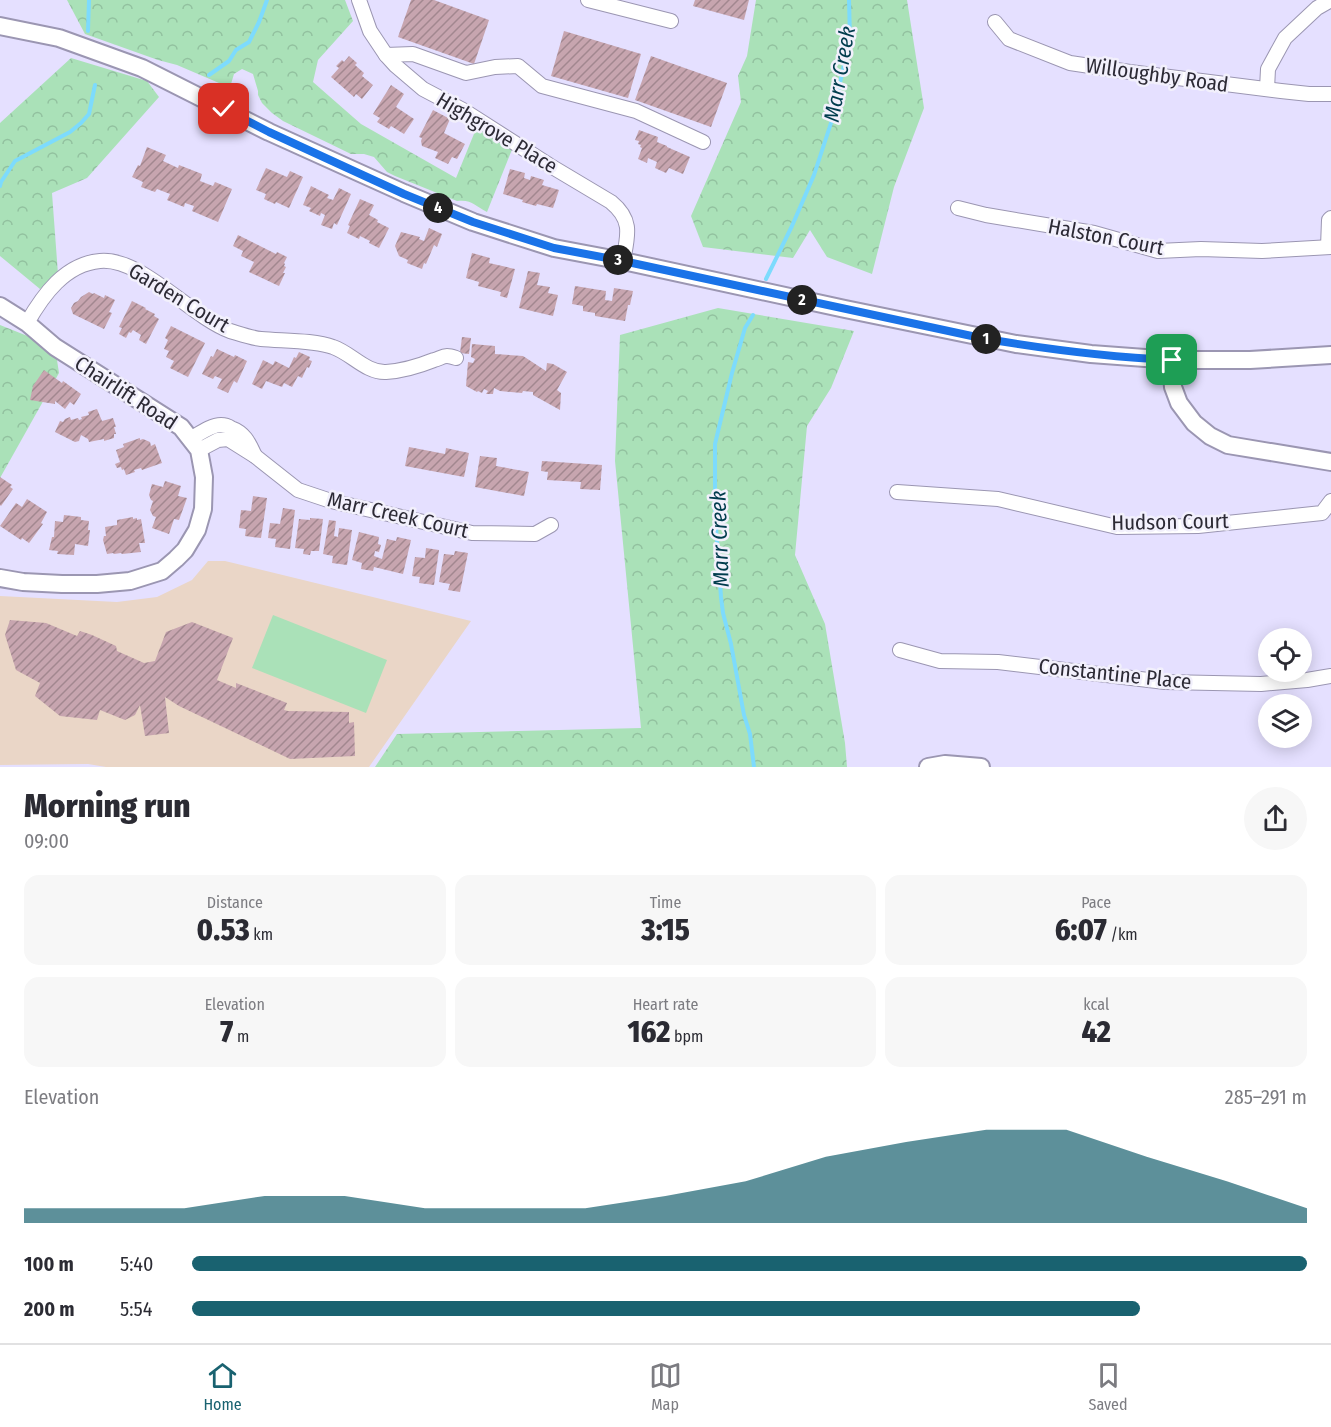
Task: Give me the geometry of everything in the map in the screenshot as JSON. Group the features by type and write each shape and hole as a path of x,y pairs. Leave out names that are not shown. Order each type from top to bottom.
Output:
{"street":[{"name":"Highgrove Place","path":"359,0 370,32 386,55 423,89 463,110 617,207 622,213 628,234 623,261"},
{"path":"588,0 671,21"},
{"path":"1267,89 1268,69 1285,38 1317,8 1331,0"},
{"name":"Willoughby Road","path":"994,22 1009,39 1070,63 1309,94 1331,94"},
{"path":"0,26 59,38 142,68 269,132 404,194 473,222 554,248 993,340 1091,354 1172,360 1250,360 1331,355"},
{"path":"386,55 413,54 466,73 495,67 518,66 543,86 636,111 703,142"},
{"name":"Halston Court","path":"958,208 1094,233 1158,251 1201,249 1262,251 1329,247"},
{"path":"1329,247 1329,220 1331,218"},
{"name":"Garden Court","path":"27,323 49,290 65,274 80,266 99,261 116,261 136,269 205,319 228,330 258,339 332,346 366,366 383,372 407,369 445,355 456,358"},
{"name":"Chairlift Road","path":"0,306 27,323 55,347 181,428 194,445"},
{"path":"1172,360 1172,377 1179,403 1194,423 1210,436 1228,445 1331,462"},
{"name":"Marr Creek Court","path":"194,445 228,439 255,456 298,490 331,501 472,533 535,534 551,525"},
{"path":"0,578 23,582 97,584 130,581 162,571 185,550 197,530 203,509 204,477 194,445"},
{"name":"Hudson Court","path":"897,492 998,499 1117,527 1198,526 1322,513 1331,501"},
{"path":"0,585 23,582"},
{"name":"Constantine Place","path":"900,650 940,661 998,662 1165,682 1261,684 1331,676"},
{"path":"928,767 945,764 981,767"}],"shaded area":[{"path":"208,561 225,561 471,621 369,767 0,765 0,596 117,602 157,597 192,580"}],"green space":[{"path":"67,0 345,0 353,21 318,60 313,82 361,124 456,178 478,124 513,147 487,212 470,202 457,201 395,176 387,172 374,157 351,154 283,121 262,103 253,74 242,69 234,74 231,84 219,83 177,65 85,34"},
{"path":"756,0 907,0 924,108 894,187 872,274 827,257 810,230 793,258 703,247 691,216 741,102 738,76 747,56"},
{"path":"71,58 147,81 159,97 87,178 52,193 58,274 40,289 0,256 0,123"},
{"path":"718,308 854,331 831,388 807,426 795,555 825,624 847,767 375,767 397,734 641,728 615,461 620,335"},
{"path":"0,325 55,347 59,373 0,478"},
{"path":"273,615 387,660 366,713 252,668"}],"building":[{"path":"411,0 434,0 489,20 474,64 398,37"},
{"path":"695,0 749,0 744,20 693,6"},
{"path":"564,31 641,54 628,98 551,76"},
{"path":"349,56 364,73 362,76 373,85 362,99 356,94 354,97 331,77 339,68 336,66"},
{"path":"651,56 727,83 711,127 635,100"},
{"path":"391,85 404,94 396,107 414,119 404,134 391,126 389,129 377,122 380,118 373,114"},
{"path":"433,110 450,119 444,133 465,144 457,159 452,157 448,164 435,158 438,152 422,146 422,138 419,137"},
{"path":"639,130 658,137 657,142 690,157 683,174 669,168 666,173 655,168 657,162 648,158 647,163 638,159 642,148 638,144 639,141 635,140"},
{"path":"147,147 166,155 163,161 178,168 179,165 202,174 200,181 213,186 215,182 232,189 218,222 192,211 194,206 185,203 184,207 167,200 170,194 157,189 155,192 141,187 143,182 132,177 138,165 140,166"},
{"path":"266,168 287,177 290,171 303,177 289,208 264,199 266,194 256,190"},
{"path":"510,169 525,173 524,178 530,180 531,176 544,180 542,185 559,190 553,208 537,204 536,206 503,194"},
{"path":"311,186 329,195 327,198 333,200 339,188 351,194 337,225 334,223 332,229 321,225 325,215 321,213 320,216 309,211 311,208 303,205"},
{"path":"360,199 374,205 369,215 389,228 379,248 360,236 359,239 347,233 350,226 348,225"},
{"path":"429,228 442,234 437,247 434,245 422,269 407,263 408,260 399,256 395,246 401,232 420,237 419,239 424,241"},
{"path":"238,235 287,257 284,263 286,267 283,273 285,273 279,286 249,272 254,262 241,256 243,251 233,246"},
{"path":"472,253 490,258 489,263 515,269 507,298 500,296 501,292 478,286 479,282 466,278"},
{"path":"528,271 540,273 537,285 550,287 548,293 558,295 553,316 519,308"},
{"path":"575,286 606,291 605,300 612,301 614,288 633,291 625,321 595,316 595,313 583,311 583,306 572,304"},
{"path":"89,292 104,298 105,295 115,300 109,312 112,313 104,329 73,314 71,308 74,303"},
{"path":"132,301 155,314 154,316 159,319 146,344 139,340 141,335 133,330 126,338 119,334 122,328 119,327"},
{"path":"171,326 205,343 188,377 170,368 174,361 166,357 169,351 164,349 168,340 165,338"},
{"path":"462,337 471,338 469,354 460,353"},
{"path":"472,344 495,346 495,354 523,356 546,371 547,363 567,372 557,390 561,393 560,410 533,395 533,392 500,391 494,388 493,394 486,394 488,391 484,389 482,393 466,386 468,362 473,363 475,359 471,357"},
{"path":"217,349 247,361 237,383 234,381 228,393 217,388 222,379 215,376 213,379 202,374"},
{"path":"299,352 310,357 309,360 312,361 302,378 298,376 292,387 284,383 282,387 266,381 262,389 252,384 263,360 273,365 275,361 289,368"},
{"path":"44,370 81,394 74,405 70,402 65,409 55,401 55,404 30,400 33,386"},
{"path":"97,409 102,421 113,418 116,427 114,427 116,434 114,438 89,442 81,435 79,441 75,442 55,432 60,421 63,422 70,417 71,420 78,418 79,420 89,415 88,412"},
{"path":"140,438 140,440 150,442 151,446 155,444 162,463 142,470 141,468 134,470 135,472 126,475 124,469 117,468 115,464 120,462 116,450 124,447 123,444"},
{"path":"409,447 445,454 446,448 469,453 464,477 405,466"},
{"path":"480,456 497,458 496,466 529,472 524,496 475,487"},
{"path":"542,461 602,465 600,490 580,489 581,482 547,480 548,472 541,471"},
{"path":"0,477 12,485 10,487 13,489 1,506 0,505"},
{"path":"165,481 181,486 178,496 187,498 179,520 174,519 169,534 152,528 156,517 150,510 153,501 149,495 152,484 163,487"},
{"path":"253,496 267,498 261,538 245,536 246,529 239,528 241,510 251,511"},
{"path":"27,499 47,512 41,523 43,524 29,543 0,526 16,503 22,507"},
{"path":"283,508 295,510 290,549 275,547 276,539 268,538 270,523 280,524"},
{"path":"64,515 81,517 81,520 89,521 88,546 75,544 74,555 57,554 58,551 49,550 52,537 54,537 55,521 63,522"},
{"path":"133,517 137,520 141,519 145,543 139,543 141,552 107,554 103,540 106,536 105,527 117,525 117,520"},
{"path":"310,518 323,519 319,551 311,551 310,555 303,554 304,549 295,548 299,519 310,520"},
{"path":"329,520 336,521 334,536 338,537 339,528 352,530 347,565 332,563 333,556 323,554"},
{"path":"359,532 379,537 378,544 381,545 379,552 375,551 374,556 382,559 387,539 396,541 397,537 411,540 403,574 374,567 373,571 361,569 362,563 352,560"},
{"path":"426,548 439,550 434,585 419,583 420,577 412,576 415,557 425,558"},
{"path":"455,551 468,553 460,592 448,590 450,584 439,582 444,554 454,555"},
{"path":"10,620 46,623 77,636 80,631 116,646 117,651 144,663 155,661 166,632 192,622 233,638 217,680 236,688 236,683 287,703 284,710 288,711 349,712 349,723 354,722 355,756 290,759 179,706 165,697 169,733 145,736 140,705 135,715 125,720 100,710 97,720 60,716 35,696 40,683 16,670 5,635"}],"waterway":[{"path":"88,31 89,0"},
{"path":"209,75 229,61 236,50 249,42 267,0"},
{"name":"Marr Creek","path":"766,279 814,175 831,123 850,38 849,0"},
{"path":"0,186 15,161 70,132 81,123 89,114 95,85"},
{"name":"Marr Creek","path":"753,315 745,328 715,444 715,514 723,613 750,734 754,767"}],"route":[{"path":"224,109 404,194 473,222 554,248 981,338 1091,354 1172,360"}]}
